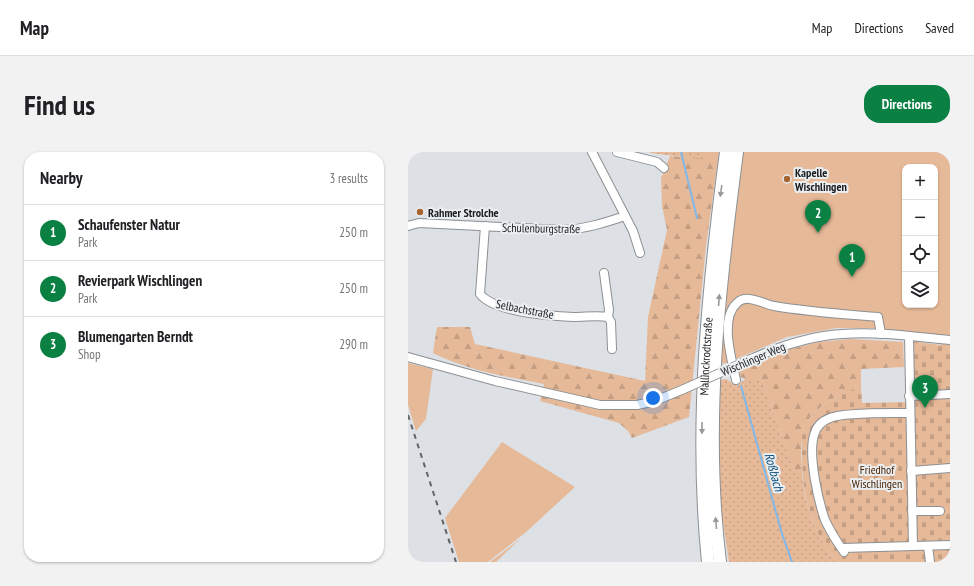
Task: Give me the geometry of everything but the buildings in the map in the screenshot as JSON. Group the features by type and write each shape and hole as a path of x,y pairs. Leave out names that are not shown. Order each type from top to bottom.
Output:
{"highway":[{"name":"Mallinckrodtstraße","path":"708,562 702,475 702,380 711,271 726,152"},
{"name":"Mallinckrodtstraße","path":"720,562 714,476 713,396 722,264 737,152"}],"street":[{"path":"592,152 625,216 640,253"},
{"path":"617,152 657,162 664,168"},
{"name":"Schulenburgstraße","path":"408,226 419,223 563,230 579,229 625,216"},
{"name":"Selbachstraße","path":"485,226 480,294 485,300 532,313 553,316 608,317"},
{"path":"604,273 609,310 608,317 611,322 612,348"},
{"path":"736,380 728,335 730,316 735,304 741,299 747,298 770,305 799,310 878,317 881,334"},
{"name":"Wischlinger Weg","path":"408,357 445,366 495,382 600,404 628,406 646,404 785,345 812,338 841,334 881,334 950,338"},
{"path":"908,336 913,546"},
{"name":"Wischlinger Weg","path":"408,351 445,366"},
{"path":"909,396 950,394"},
{"path":"910,413 836,416 824,421 816,431 813,438 818,495 826,521 843,550 950,545"},
{"path":"911,471 950,468"},
{"path":"912,511 940,511"},
{"path":"928,546 930,562"}],"green space":[{"path":"650,152 704,152 706,160 651,153"},
{"path":"704,152 719,152 706,246 689,417 632,438 628,431 619,423 540,401 544,384 501,376 459,364 433,353 437,327 470,327 475,344 645,381 648,317 667,230 662,206 661,178 670,156 705,159"},
{"path":"743,152 950,152 950,340 881,334 876,328 836,328 787,337 727,363 721,364 721,342 735,203"},
{"path":"850,339 903,342 904,367 861,369 861,387 833,399 816,411 810,418 802,436 802,474 795,474 761,377 750,380 740,377 738,371 791,349 819,342"},
{"name":"Friedhof Wischlingen","path":"950,340 950,562 837,562 814,526 806,499 802,471 802,434 805,426 815,412 829,401 861,387 862,403 913,402 911,341 940,345"},
{"path":"408,363 433,369 426,419 416,431 408,405"},
{"path":"761,377 795,474 802,474 803,486 812,521 829,552 837,562 729,562 723,522 722,523 718,455 719,380 726,379 737,386 745,379"},
{"path":"502,442 575,487 525,533 488,562 459,562 445,518"},
{"path":"520,539 496,562 490,562"}],"waterway":[{"name":"Roßbach","path":"681,152 697,218"},
{"name":"Roßbach","path":"741,386 782,534 792,562"}],"railway":[{"path":"408,415 456,562"}],"place":[{"name":"Kapelle Wischlingen","path":"787,179"},
{"name":"Rahmer Strolche","path":"420,212"},
{"name":"Revierpark Wischlingen","path":"818,233"},
{"name":"Schaufenster Natur","path":"852,277"},
{"name":"Blumengarten Berndt","path":"925,408"}]}
